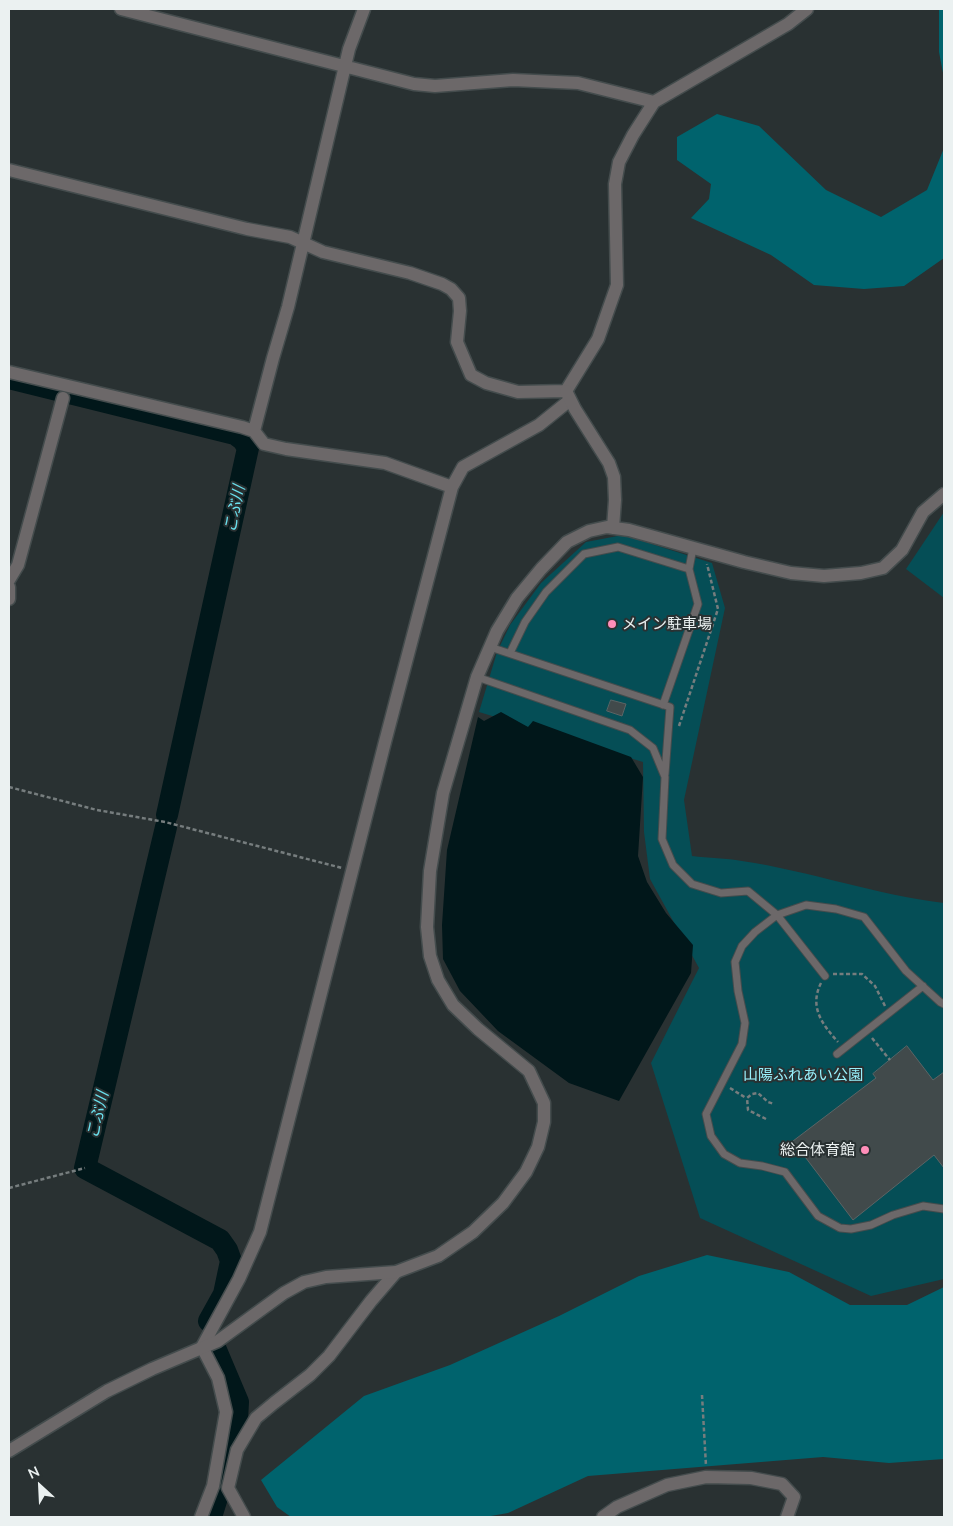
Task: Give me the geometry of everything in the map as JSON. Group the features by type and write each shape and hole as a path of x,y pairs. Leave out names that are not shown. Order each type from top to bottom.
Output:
{"street":[{"path":"121,9 414,84 435,86 513,80 578,83 654,102"},
{"path":"254,431 304,244 349,49 364,9"},
{"path":"202,1347 239,1279 260,1232 452,487 463,466 539,425 568,395 598,338 617,285 615,184 619,162 633,135 654,102 788,24 807,9"},
{"path":"9,170 247,229 290,237 322,252 410,272 442,284 451,289 458,298 460,311 457,342 471,375 486,383 518,392 568,395"},
{"path":"9,372 233,425 254,431 264,444 286,449 386,463 452,487"},
{"path":"568,395 609,463 614,477 613,528"},
{"path":"9,580 18,565 63,398"},
{"path":"9,1451 107,1390 218,1341 284,1292 304,1282 326,1277 396,1272 438,1256 473,1232 503,1203 526,1172 538,1147 544,1122 544,1103 529,1070 478,1029 454,1005 438,980 430,956 427,927 430,871 443,793 477,677 497,631 517,598 567,542 589,531 607,527 629,530 791,573 824,576 861,573 883,568 902,550 923,512 944,494"},
{"path":"9,587 9,599"},
{"path":"244,1517 228,1488 237,1450 256,1418 310,1375 329,1356 396,1272"},
{"path":"201,1517 213,1486 226,1412 218,1378 202,1347"},
{"path":"603,1517 617,1506 667,1485 706,1477 751,1478 782,1484 794,1497 787,1517"},
{"path":"213,1486 228,1488"}],"lane":[{"path":"510,653 525,622 546,592 584,554 618,546 689,568"},
{"path":"663,705 698,604 689,568 693,548"},
{"path":"490,647 670,707 662,839 673,865 692,884 721,893 748,891 777,914 824,976"},
{"path":"477,677 630,730 653,748 665,777"},
{"path":"944,1004 906,971 864,917 836,909 806,905 777,914 755,932 742,946 735,962 738,991 745,1023 742,1044 706,1114 711,1136 724,1154 740,1163 785,1172 818,1216 840,1228 851,1229 871,1226 923,1206 944,1209"},
{"path":"837,1054 923,986"}],"path":[{"path":"668,730 679,726 718,609 707,561 709,552"},
{"path":"9,787 97,810 165,822 352,870"},
{"path":"844,1049 825,1027 816,1009 820,986 824,976 838,973 862,974 875,986 881,1001 890,1013"},
{"path":"867,1031 890,1060"},
{"path":"726,1086 747,1098"},
{"path":"747,1098 752,1094 758,1093 768,1102 774,1104"},
{"path":"747,1098 748,1110 766,1119"},
{"path":"9,1188 85,1168"},
{"path":"702,1395 706,1477"}],"green space":[{"path":"944,512 944,598 906,569"},
{"name":"山陽ふれあい公園","path":"623,535 712,563 725,608 684,800 692,856 730,859 767,865 893,894 944,903 944,1279 871,1296 700,1218 651,1063 699,968 650,879 644,832 643,762 479,712 497,652 510,625 541,583 586,542"}],"shaded area":[{"path":"939,9 944,9 944,78 939,52"},
{"path":"717,114 759,126 826,190 881,217 927,190 944,148 944,258 904,286 864,289 814,285 771,255 691,218 709,199 711,184 677,160 677,137"},
{"path":"501,712 528,727 533,721 631,757 643,777 638,856 647,882 666,913 693,945 691,973 619,1101 569,1083 498,1031 460,991 443,959 442,925 447,850 478,717 484,721"},
{"path":"707,1255 789,1272 850,1305 907,1305 944,1287 944,1459 889,1463 823,1457 588,1476 508,1513 485,1517 291,1517 277,1507 261,1480 364,1396 450,1365 559,1316 639,1276"}],"building":[{"path":"611,700 626,704 622,716 607,711"},
{"name":"総合体育館","path":"907,1046 933,1080 944,1072 944,1168 934,1155 853,1220 793,1141 876,1078 873,1074"}],"waterway":[{"name":"こぶ川","path":"9,378 235,434 243,440 248,448 167,815"},
{"name":"こぶ川","path":"166,827 85,1168 220,1240 227,1250 231,1261 224,1294 209,1321"},
{"name":"こぶ川","path":"216,1350 238,1402 237,1420 223,1477"},
{"name":"こぶ川","path":"211,1517 219,1491"}],"place":[{"name":"メイン駐車場","path":"612,624"},
{"name":"総合体育館","path":"865,1150"}]}
